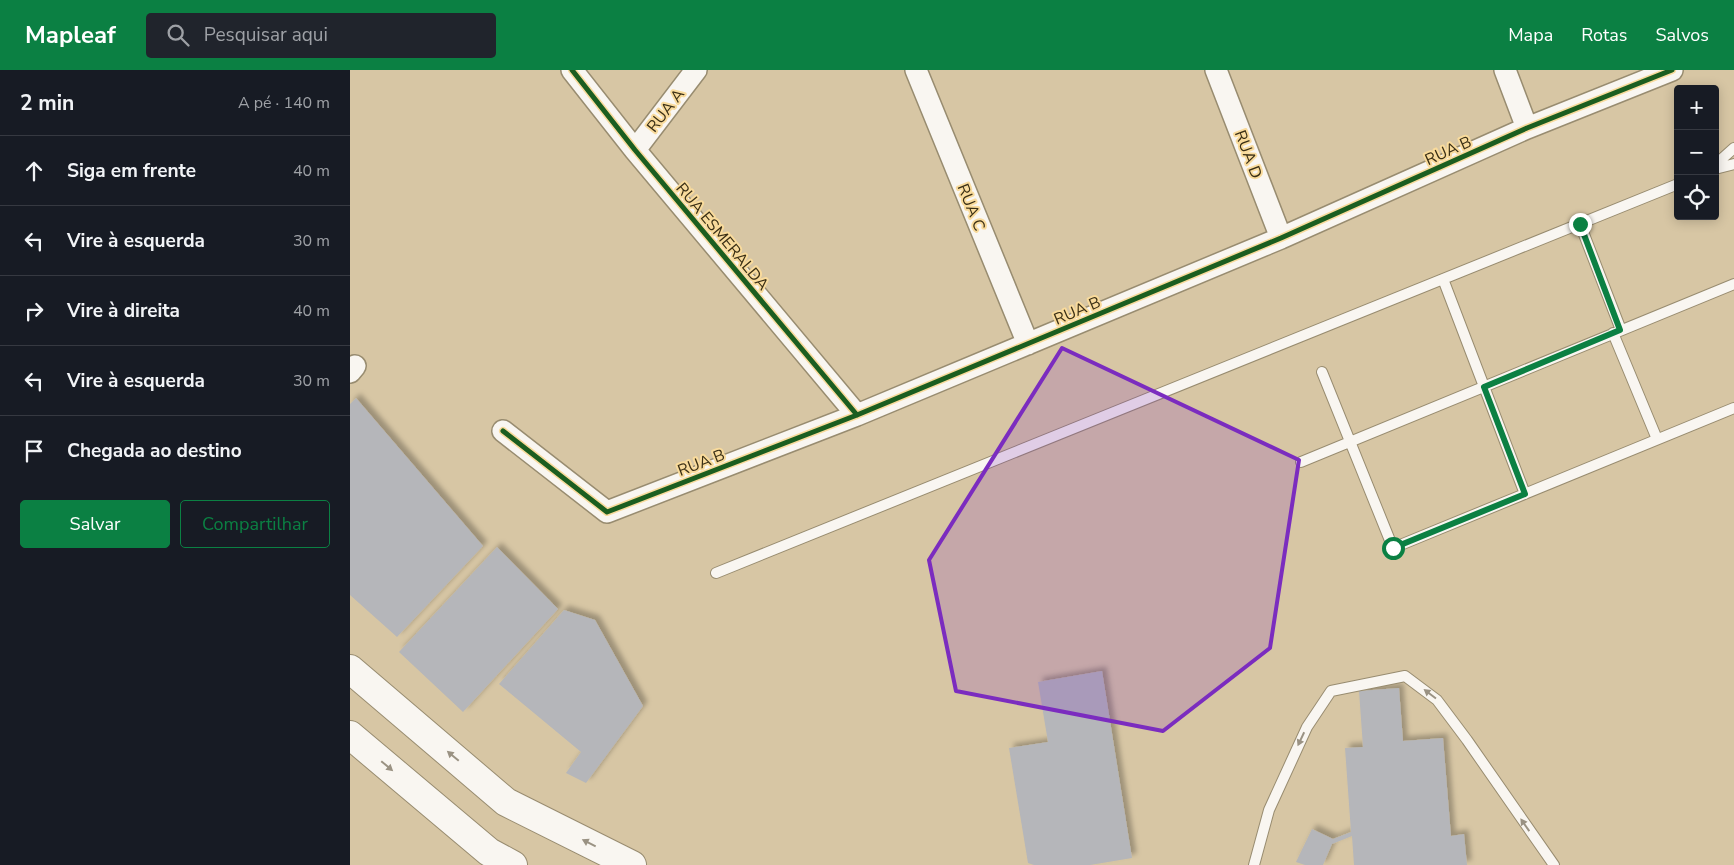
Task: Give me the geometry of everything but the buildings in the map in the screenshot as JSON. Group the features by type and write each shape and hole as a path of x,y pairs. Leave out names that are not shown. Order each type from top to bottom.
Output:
{"highway":[{"path":"350,669 506,802 632,865"},
{"path":"350,735 489,852 513,865"}],"street":[{"name":"RUA ESMERALDA","path":"572,70 635,150 857,415"},
{"name":"RUA A","path":"635,150 696,70"},
{"name":"RUA C","path":"916,70 1028,344"},
{"name":"RUA D","path":"1216,70 1281,238"},
{"path":"1505,70 1527,128"},
{"name":"RUA B","path":"503,431 607,512 857,415 1281,238 1527,128 1672,70"}],"lane":[{"path":"1719,161 1734,148"},
{"path":"1719,169 1734,164"},
{"path":"716,572 1674,186"},
{"path":"1580,224 1617,332 1657,439"},
{"path":"1443,279 1525,494"},
{"path":"1301,462 1734,284"},
{"path":"1322,372 1393,548 1734,408"},
{"path":"1254,865 1269,810 1307,727 1332,691 1405,676 1437,700 1468,740 1521,820 1554,865"}],"highlighted area":[{"path":"1062,348 1299,460 1270,648 1163,731 956,691 929,560"}],"cycle path":[{"path":"572,70 635,150 857,415"},
{"path":"503,431 607,512 857,415 1281,238 1527,128 1672,70"}],"route":[{"path":"1393,548 1525,494 1484,387 1620,330 1580,224"}]}
